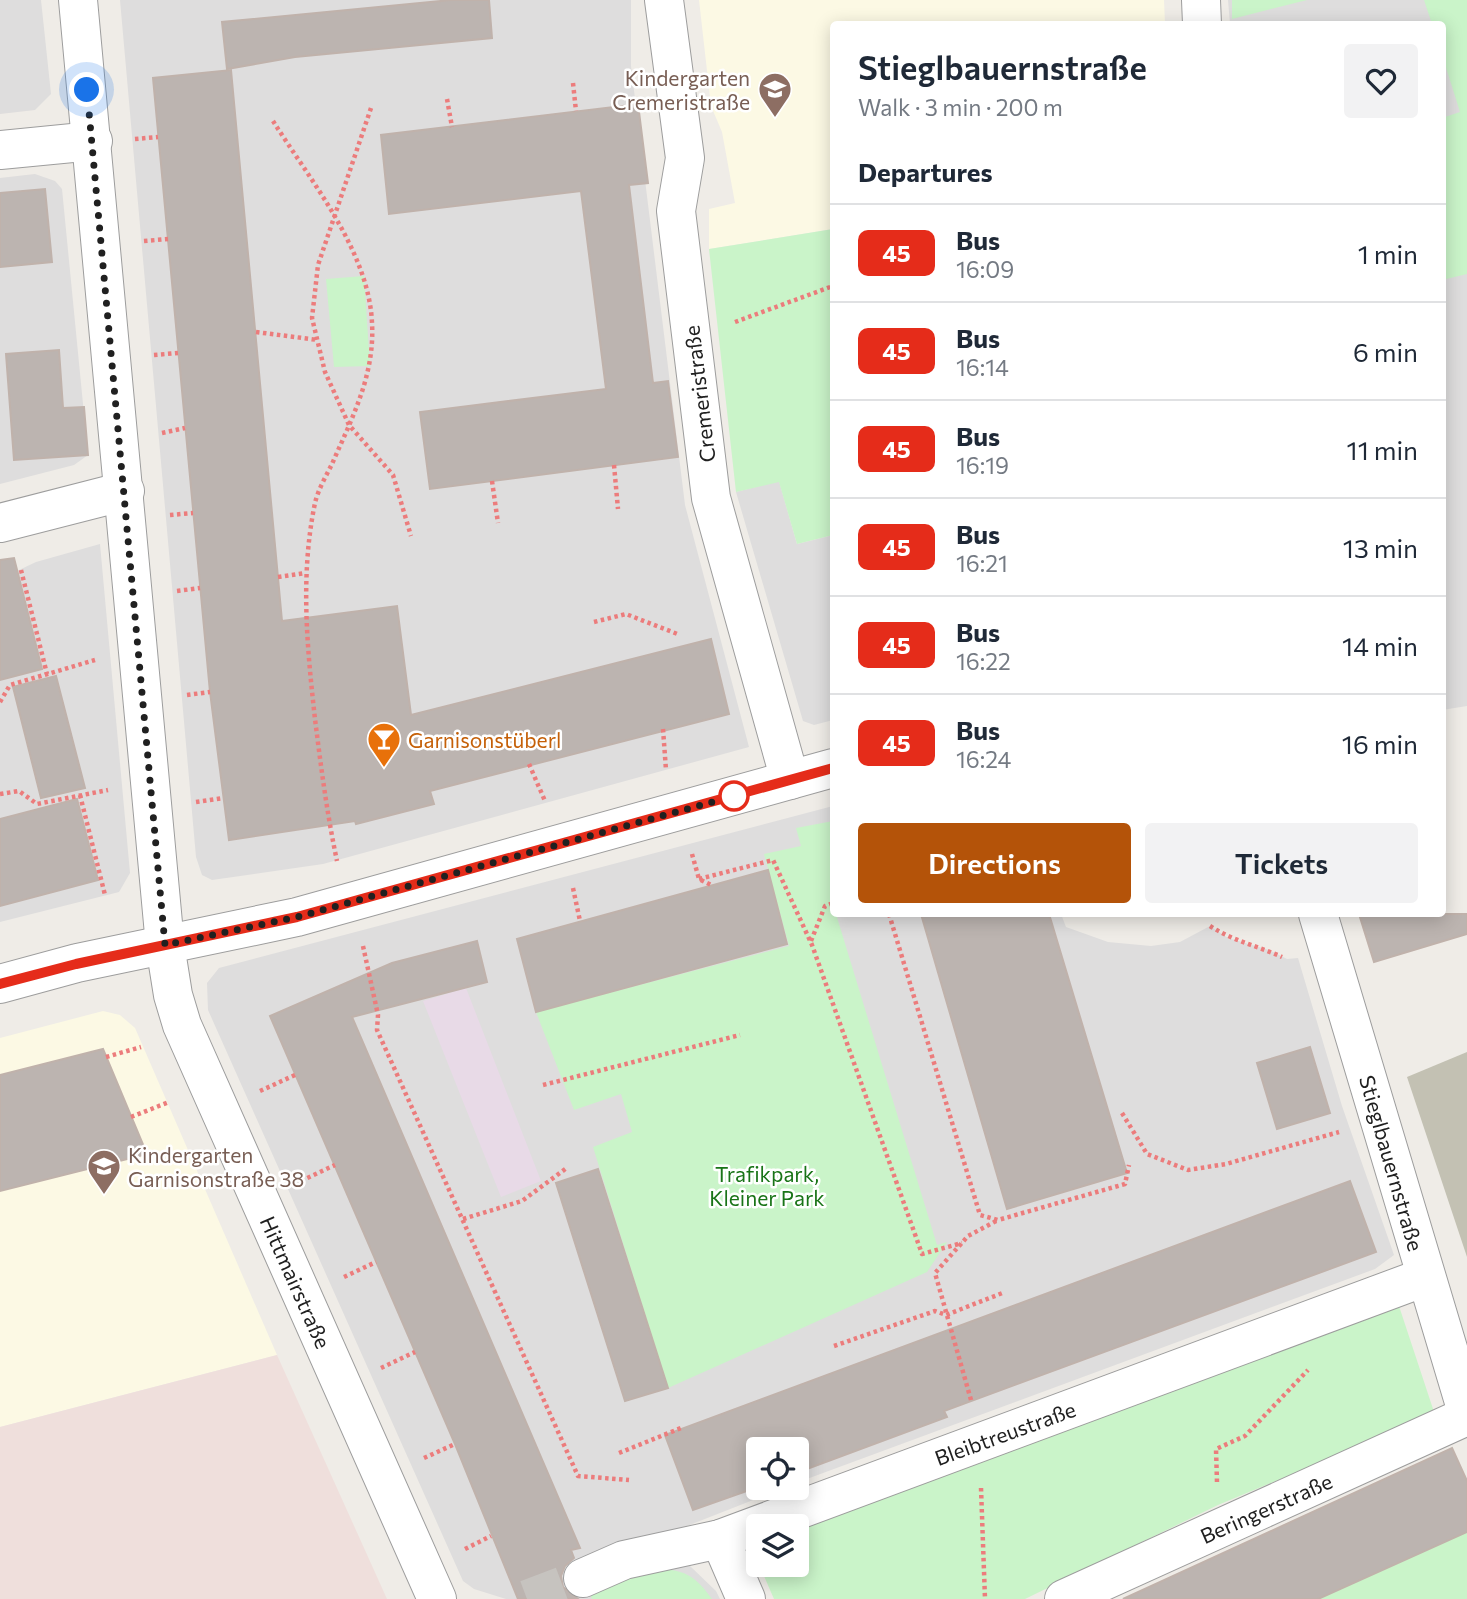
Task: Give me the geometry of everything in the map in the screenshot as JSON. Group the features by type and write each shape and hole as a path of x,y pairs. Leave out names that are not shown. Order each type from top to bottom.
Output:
{"street":[{"name":"Hittmairstraße","path":"78,0 109,140 125,491 165,945 173,995 182,1025 437,1599"},
{"name":"Cremeristraße","path":"664,0 685,158 676,211 711,498 790,780"},
{"path":"1201,0 1202,21"},
{"path":"0,150 109,140"},
{"path":"0,523 125,491"},
{"path":"0,984 297,917 830,769"},
{"name":"Stieglbauernstraße","path":"1319,917 1467,1414"},
{"name":"Bleibtreustraße","path":"583,1578 624,1560 720,1539 1425,1277"},
{"name":"Beringerstraße","path":"1065,1599 1467,1414"},
{"path":"720,1539 746,1599"}],"path":[{"path":"573,83 576,111"},
{"path":"447,99 452,127"},
{"path":"371,108 332,216 318,265 312,318 325,372 349,425 393,475 411,536"},
{"path":"273,121 332,216 364,276 372,323 370,366 361,400 316,501 305,573 308,660 326,813 339,869"},
{"path":"109,140 158,137"},
{"path":"133,241 168,239"},
{"path":"732,322 830,287"},
{"path":"256,332 317,340"},
{"path":"144,356 178,353"},
{"path":"151,435 185,428"},
{"path":"614,465 618,509"},
{"path":"492,481 498,523"},
{"path":"158,516 193,513"},
{"path":"21,570 47,674"},
{"path":"278,577 305,573"},
{"path":"164,593 200,588"},
{"path":"594,622 626,614 680,635"},
{"path":"0,702 10,685 98,659"},
{"path":"174,697 210,692"},
{"path":"663,729 666,776"},
{"path":"529,764 548,808"},
{"path":"0,794 19,791 37,804 112,789"},
{"path":"80,795 105,895"},
{"path":"183,804 223,798"},
{"path":"690,846 699,879 710,886"},
{"path":"699,879 773,860 811,942 922,1254 962,1243"},
{"path":"570,877 580,921"},
{"path":"811,942 825,906 830,904"},
{"path":"890,917 980,1215 998,1220"},
{"path":"1210,926 1227,938 1269,950 1287,959"},
{"path":"363,943 378,1015 377,1030 578,1475 629,1480"},
{"path":"543,1085 740,1035"},
{"path":"106,1057 149,1045"},
{"path":"259,1092 295,1075"},
{"path":"131,1117 173,1100"},
{"path":"1122,1113 1147,1154 1188,1170 1226,1164 1350,1128"},
{"path":"299,1182 335,1165"},
{"path":"985,1599 975,1415 934,1273 968,1236 998,1220 1125,1184 1129,1165"},
{"path":"463,1219 522,1201 568,1167"},
{"path":"342,1278 376,1262"},
{"path":"834,1346 935,1311 946,1315 1006,1292"},
{"path":"370,1373 415,1352"},
{"path":"619,1452 681,1427"},
{"path":"422,1459 455,1444"},
{"path":"461,1551 491,1536"}],"shaded area":[{"path":"0,0 41,0 51,94 35,110 0,114"},
{"path":"120,0 631,0 631,66 685,505 749,747 323,864 212,880 202,875 196,857"},
{"name":"Kindergarten Cremeristraße","path":"699,0 1164,0 1165,21 830,21 830,229 709,249 709,209 735,203 722,132 711,106"},
{"path":"1228,0 1467,0 1467,706 1446,709 1446,21 1230,21"},
{"path":"35,174 55,181 62,189 88,455 74,465 0,484 0,178"},
{"path":"779,481 797,544 830,536 830,721 814,725 803,721 736,492"},
{"path":"100,544 130,873 119,892 0,922 0,579 36,562"},
{"path":"830,807 830,917 1062,917 1066,927 1108,942 1151,946 1180,942 1210,926 1228,938 1269,950 1287,959 1298,958 1342,1106 1394,1255 1375,1269 809,1478 809,1437 746,1437 746,1500 753,1500 618,1553 657,1563 690,1566 716,1591 720,1599 506,1599 474,1589 463,1581 208,1010 207,983 219,968"},
{"path":"466,988 541,1181 501,1197 423,1001"},
{"name":"Kindergarten Garnisonstraße 38","path":"103,1011 120,1015 135,1028 277,1355 0,1427 0,1038"},
{"path":"1467,1052 1467,1257 1407,1077"},
{"path":"277,1355 387,1599 0,1599 0,1427"}],"green space":[{"path":"1232,0 1307,0 1232,19"},
{"path":"1424,0 1467,0 1467,274 1446,279 1446,117 1460,112 1446,68 1446,21 1431,21"},
{"path":"830,229 830,536 797,544 779,482 736,492 709,249"},
{"path":"364,276 370,366 334,367 326,279"},
{"name":"Trafikpark, Kleiner Park","path":"830,822 830,917 837,917 937,1245 947,1242 927,1272 668,1388 593,1147 632,1132 621,1094 574,1110 536,1012 789,946 764,854 801,846 796,828"},
{"path":"1398,1303 1435,1415 1218,1505 1025,1599 774,1599 764,1577 809,1577 809,1522 1178,1389"},
{"path":"1467,1532 1467,1599 1318,1599"},
{"path":"637,1568 671,1570 688,1575 704,1588 712,1599 592,1599 587,1588"}],"building":[{"path":"451,0 489,0 492,38 295,57 227,69 222,22"},
{"path":"231,70 282,621 397,606 411,715 711,639 729,714 430,791 434,804 356,824 355,821 229,840 210,692 153,78"},
{"path":"638,104 648,183 629,185 653,383 668,381 678,457 430,489 420,412 606,389 581,191 389,214 381,135"},
{"path":"45,189 52,262 0,267 0,193"},
{"path":"59,350 63,408 84,407 88,455 14,460 6,354"},
{"path":"14,558 42,669 0,680 0,560"},
{"path":"56,676 85,788 41,798 13,687"},
{"path":"77,799 98,880 0,906 0,819"},
{"path":"768,870 787,944 536,1012 517,939"},
{"path":"1446,914 1467,914 1467,934 1374,962 1360,917 1446,917"},
{"path":"922,917 1050,917 1127,1173 1007,1209"},
{"path":"477,941 487,982 352,1017 580,1548 571,1550 574,1558 565,1566 561,1576 563,1587 578,1599 518,1599 455,1444 270,1016 392,963"},
{"path":"1310,1047 1330,1113 1277,1129 1257,1063"},
{"path":"103,1049 147,1154 0,1191 0,1075"},
{"path":"598,1169 668,1388 625,1401 556,1183"},
{"path":"1350,1181 1376,1252 944,1411 947,1417 809,1468 809,1437 746,1437 746,1491 693,1510 665,1435"},
{"path":"1452,1448 1467,1481 1467,1532 1318,1599 1123,1599"}],"tunnel":[{"path":"527,1599 583,1578"}],"bus line":[{"name":"45","path":"0,984 76,964 297,917 830,769"}],"place":[{"name":"Kindergarten Cremeristraße","path":"775,119"},
{"name":"Garnisonstüberl","path":"384,769"},
{"name":"Kindergarten Garnisonstraße 38","path":"104,1196"}],"route":[{"path":"87,90 165,945 297,917 734,796"}]}
